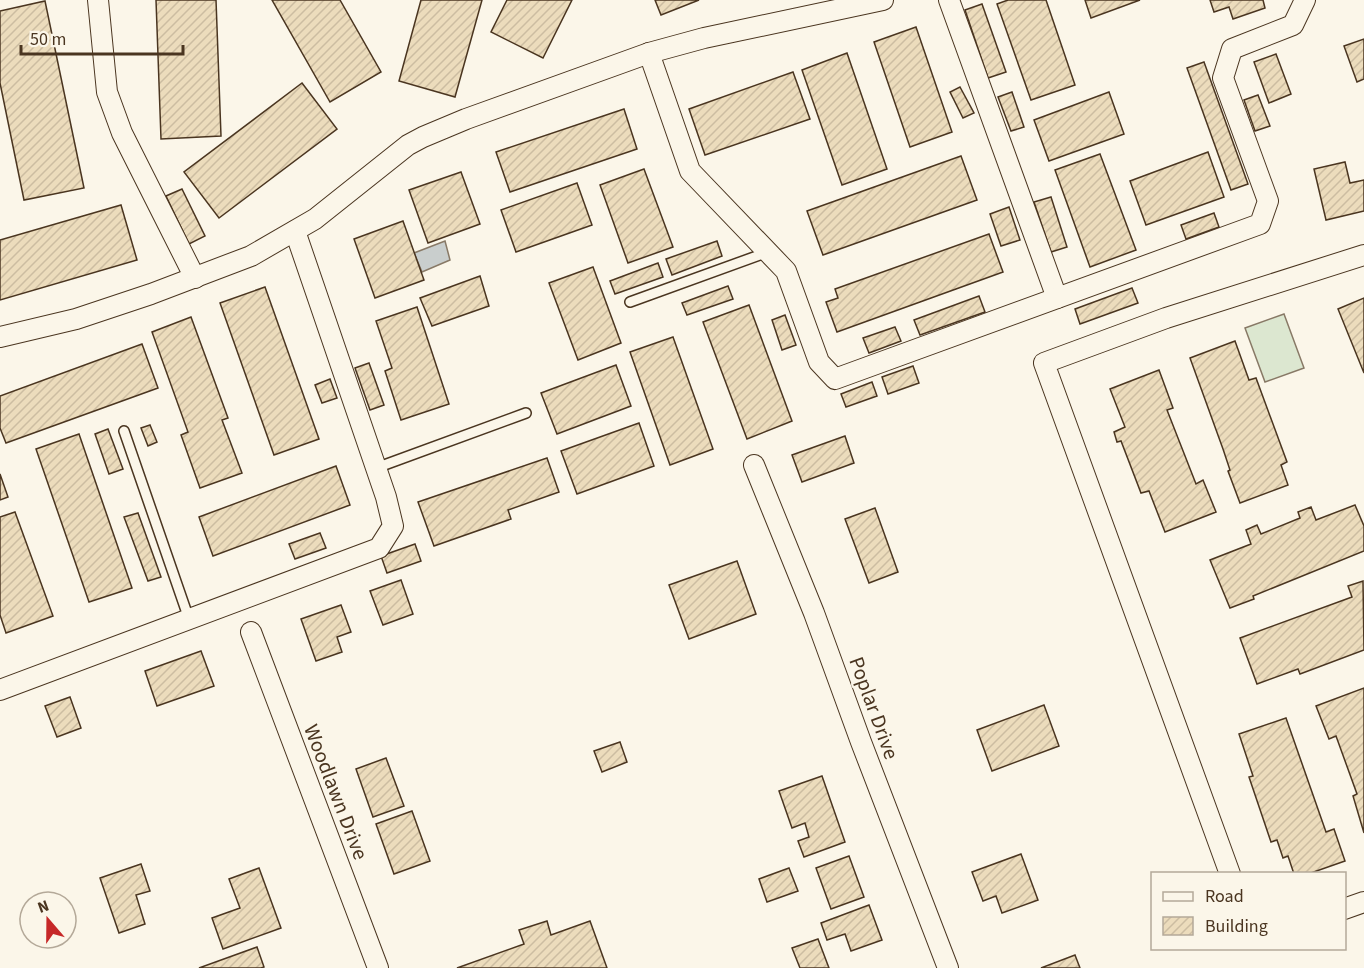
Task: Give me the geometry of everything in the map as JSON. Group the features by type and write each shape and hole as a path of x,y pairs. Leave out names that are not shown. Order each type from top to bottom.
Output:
{"street":[{"path":"98,0 107,93 122,133 195,278"},
{"path":"0,337 76,319 195,278 250,256 315,219 400,151 423,137 507,103 649,53 704,38 883,0"},
{"path":"949,0 1057,298"},
{"path":"649,53 690,171 786,271 819,362 835,379 1260,224 1268,201 1223,78 1232,49 1293,25 1305,0"},
{"path":"0,690 379,548 393,526 386,497 295,231"},
{"path":"1230,872 1044,363 1166,318 1364,255"},
{"name":"Poplar Drive","path":"754,465 814,613 948,968"},
{"name":"Woodlawn Drive","path":"251,632 378,968"},
{"path":"1346,908 1364,902"}],"lane":[{"path":"630,303 768,252"},
{"path":"376,468 526,413"},
{"path":"124,431 189,619"}],"green space":[{"path":"1284,314 1304,368 1265,382 1245,328"}],"shaded area":[{"path":"445,241 450,260 422,272 414,253"}],"building":[{"path":"156,0 216,0 221,136 161,139"},
{"path":"272,0 340,0 381,72 330,102"},
{"path":"421,0 482,0 455,97 399,81"},
{"path":"507,0 572,0 543,58 491,32"},
{"path":"655,0 699,0 661,15"},
{"path":"1008,0 1046,0 1075,85 1031,100 997,4"},
{"path":"1085,0 1140,0 1091,18"},
{"path":"1210,0 1263,0 1265,8 1233,19 1229,7 1214,12"},
{"path":"45,1 84,188 24,200 0,83 0,11"},
{"path":"982,4 1006,72 988,78 965,10"},
{"path":"916,27 952,132 910,147 874,42"},
{"path":"1364,39 1364,79 1357,82 1344,46"},
{"path":"847,53 887,169 842,185 802,70"},
{"path":"1276,54 1291,94 1269,103 1254,62"},
{"path":"1204,62 1248,184 1231,190 1187,68"},
{"path":"793,72 810,119 705,155 689,109"},
{"path":"302,83 337,129 219,218 184,172"},
{"path":"960,87 974,113 963,118 950,92"},
{"path":"1012,92 1024,127 1011,131 998,97"},
{"path":"1109,92 1124,134 1049,161 1034,120"},
{"path":"1258,95 1270,126 1255,131 1244,100"},
{"path":"624,109 637,149 510,192 496,152"},
{"path":"1208,152 1224,197 1146,225 1130,181"},
{"path":"1100,154 1136,250 1090,267 1055,170"},
{"path":"961,156 977,200 823,255 807,211"},
{"path":"1345,162 1350,183 1364,180 1364,211 1326,220 1314,169"},
{"path":"644,169 673,247 628,263 600,185"},
{"path":"461,172 480,224 428,243 409,190"},
{"path":"577,183 592,225 516,252 501,210"},
{"path":"182,189 205,236 189,244 166,196"},
{"path":"1051,197 1067,247 1051,252 1034,202"},
{"path":"121,205 137,260 0,300 0,240"},
{"path":"1009,207 1020,240 1001,246 990,214"},
{"path":"1214,213 1219,227 1186,239 1181,225"},
{"path":"403,221 424,280 375,298 354,239"},
{"path":"989,234 1003,272 837,332 826,302 838,298 835,289"},
{"path":"717,241 722,256 672,275 666,259"},
{"path":"658,263 663,277 615,294 610,281"},
{"path":"593,267 621,343 578,360 549,283"},
{"path":"480,276 489,306 432,326 420,298"},
{"path":"728,286 733,299 687,315 682,303"},
{"path":"265,287 319,439 274,455 220,303"},
{"path":"1132,288 1138,303 1080,324 1075,309"},
{"path":"979,296 985,312 920,335 914,320"},
{"path":"1364,298 1364,373 1338,309"},
{"path":"749,305 792,421 747,439 703,322"},
{"path":"417,307 449,404 401,420 385,371 392,368 376,321"},
{"path":"785,315 796,345 782,350 772,320"},
{"path":"191,317 228,418 222,420 242,473 200,488 181,435 188,432 152,332"},
{"path":"895,327 901,341 869,353 863,338"},
{"path":"673,337 713,449 670,465 630,352"},
{"path":"1235,341 1249,380 1256,378 1287,462 1281,465 1288,485 1240,503 1190,358"},
{"path":"142,344 158,388 6,443 0,428 0,396"},
{"path":"369,363 384,405 370,410 355,368"},
{"path":"616,365 631,406 557,434 541,393"},
{"path":"913,366 919,383 888,394 882,377"},
{"path":"1159,370 1173,408 1167,410 1196,484 1203,480 1216,512 1165,532 1149,491 1141,493 1121,441 1117,442 1114,432 1125,427 1110,389"},
{"path":"330,379 337,398 322,403 315,385"},
{"path":"872,382 877,396 846,407 841,394"},
{"path":"639,423 654,466 577,494 561,451"},
{"path":"150,425 157,442 148,446 141,428"},
{"path":"108,429 123,469 109,474 95,434"},
{"path":"79,434 132,588 89,602 36,449"},
{"path":"845,436 854,463 802,482 792,455"},
{"path":"547,458 559,492 508,510 511,519 434,546 418,502"},
{"path":"336,466 350,505 213,556 199,517"},
{"path":"0,474 8,497 0,500"},
{"path":"1355,505 1364,526 1364,551 1253,596 1254,599 1230,608 1210,560 1251,544 1246,530 1257,525 1261,534 1300,518 1298,512 1311,507 1316,520"},
{"path":"875,508 898,572 869,583 845,519"},
{"path":"15,512 53,616 6,633 0,615 0,517"},
{"path":"138,513 161,577 148,581 124,517"},
{"path":"320,533 326,548 295,559 289,544"},
{"path":"415,544 421,561 387,573 381,556"},
{"path":"737,561 756,614 689,639 669,585"},
{"path":"401,580 413,614 383,625 370,591"},
{"path":"1363,581 1364,650 1300,674 1298,669 1257,684 1240,638 1352,597 1348,586"},
{"path":"341,605 351,632 337,637 342,652 316,661 301,619"},
{"path":"201,651 214,686 157,706 145,671"},
{"path":"1364,688 1364,833 1353,796 1357,794 1336,736 1329,739 1316,706"},
{"path":"70,697 81,728 57,737 45,706"},
{"path":"1044,705 1059,746 992,771 977,730"},
{"path":"1286,718 1326,832 1334,829 1345,861 1314,872 1293,872 1288,856 1283,858 1277,840 1271,842 1249,777 1253,776 1239,734"},
{"path":"620,742 627,762 602,772 594,751"},
{"path":"386,758 404,806 373,817 356,769"},
{"path":"822,776 845,842 804,857 798,841 809,837 805,823 792,828 779,791"},
{"path":"412,811 430,861 394,874 376,824"},
{"path":"1021,854 1038,900 1002,913 996,896 983,901 972,872"},
{"path":"849,856 864,897 831,909 816,868"},
{"path":"141,864 150,891 136,895 145,924 119,933 100,878"},
{"path":"259,868 281,928 223,949 212,918 240,908 229,879"},
{"path":"789,868 798,891 767,902 759,879"},
{"path":"869,905 882,940 851,951 845,934 827,940 821,923"},
{"path":"547,921 551,935 590,921 607,968 457,968 524,944 519,930"},
{"path":"818,939 829,968 800,968 792,948"},
{"path":"257,947 264,967 199,968"},
{"path":"1075,955 1080,968 1041,968"}]}
